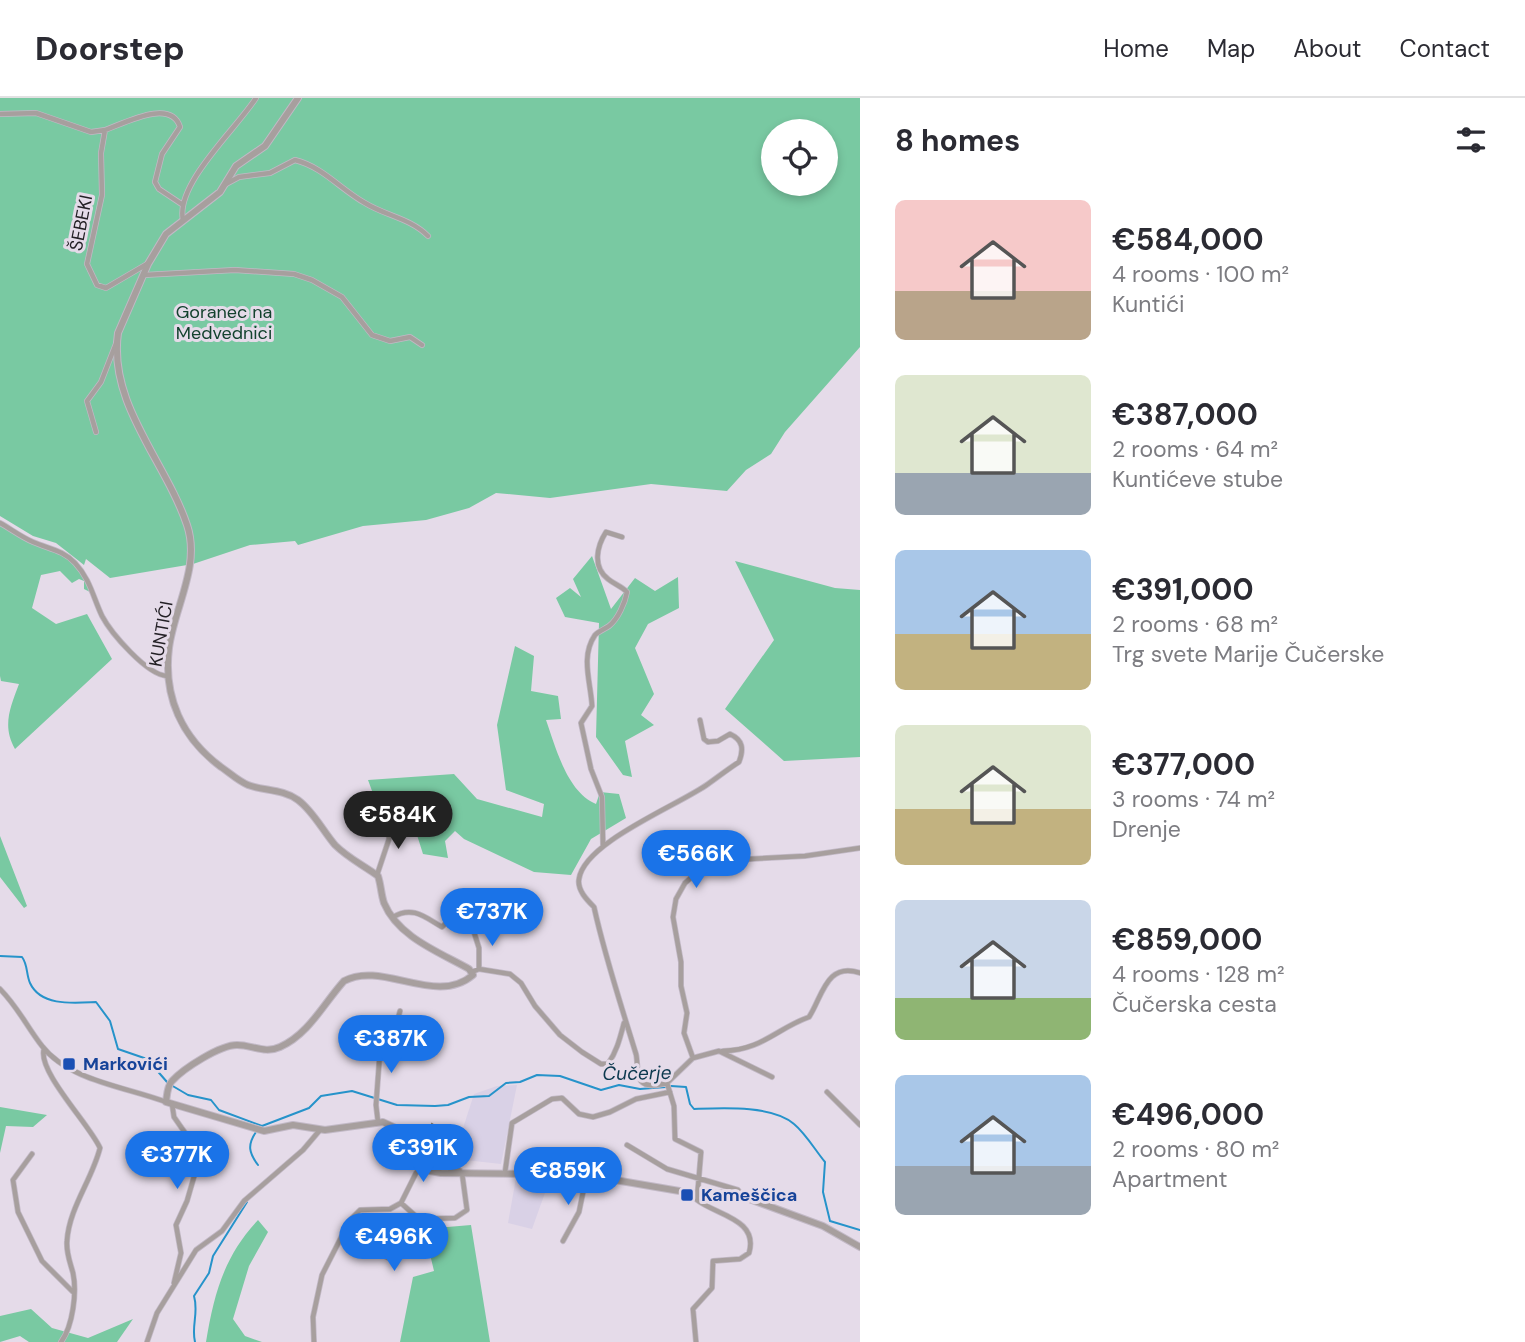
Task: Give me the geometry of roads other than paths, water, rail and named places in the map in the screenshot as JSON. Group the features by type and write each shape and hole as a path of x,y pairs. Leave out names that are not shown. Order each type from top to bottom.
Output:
{"street":[{"path":"183,220 183,205 205,160 256,98"},
{"name":"KUNTIĆI","path":"96,432 87,403 101,382 143,275 166,234 220,192 236,166 265,146 298,98"},
{"path":"0,114 36,113 91,131 105,130 134,117 169,112 176,116 180,127 162,154 155,182 159,189 183,205"},
{"name":"ŠEBEKI","path":"105,130 101,153 102,195 87,264 91,277 97,285 106,288 148,264"},
{"path":"226,184 239,177 270,173 295,160 321,170 360,200 408,220 428,236"},
{"path":"143,275 234,270 294,274 342,296 372,335 390,341 410,337 422,345"},
{"name":"KUNTIĆI","path":"117,341 120,374 128,404 178,505 191,541 189,574 175,615 167,676 184,729 204,753 247,784 298,800 344,853 377,875"},
{"path":"0,523 30,540 61,551 70,558 86,575 106,622 139,663 154,674 167,676"},
{"path":"603,846 602,797 588,759 581,723 592,706 587,667 591,645 596,634 610,625 615,618 627,592 604,576 597,559 598,543 606,532 622,537"},
{"path":"668,1087 651,1086 642,1082 594,907 581,892 579,880 584,867 603,846 706,785 738,762 741,757 740,741 730,734 713,743 708,742 704,739 700,720"},
{"path":"388,823 389,839 377,875 385,904 392,917 408,935 476,971 506,972 514,977 548,1024 601,1064 608,1064 620,1044 624,1022"},
{"path":"693,1058 684,1033 687,1013 673,917 676,899 685,883 701,869 731,860 805,856 860,848"},
{"path":"392,917 401,912 418,913 431,918 442,927 450,919"},
{"path":"173,1287 181,1253 176,1225 187,1201 198,1163 188,1137 174,1117 169,1103 170,1085 214,1051 227,1046 260,1050 278,1048 304,1031 344,981 352,977 370,975 405,983 449,985 470,978 476,971 479,948 473,929"},
{"path":"505,1172 512,1123 552,1099 562,1098 579,1114 593,1117 610,1112 668,1087 693,1058 719,1051 752,1048 809,1017 820,990 830,979 841,972 860,973"},
{"path":"0,989 20,1011 44,1049 92,1080 258,1130 293,1125 320,1130 378,1122 400,1130 422,1157 461,1172"},
{"path":"378,1122 376,1099 380,1051 392,1041 400,1011"},
{"path":"44,1049 43,1055 50,1072 100,1148 73,1215 67,1240 68,1261 74,1276 71,1316 61,1342"},
{"path":"719,1051 772,1077"},
{"path":"668,1087 674,1106 675,1139 701,1152 697,1200 740,1222 749,1236 751,1249 740,1259 713,1261 712,1288 694,1309 696,1342"},
{"path":"827,1092 860,1125"},
{"path":"147,1342 157,1313 196,1250 222,1231 243,1201 303,1150 320,1130"},
{"path":"627,1145 658,1165 738,1190 741,1194"},
{"path":"32,1154 13,1180 18,1212 42,1261 73,1293"},
{"path":"422,1157 422,1168"},
{"path":"314,1342 313,1317 322,1275 350,1220 360,1210 390,1209 401,1203 416,1172 422,1168 441,1173 505,1172 586,1178 697,1194 741,1194 823,1226 860,1247"},
{"path":"401,1203 415,1217 424,1220 455,1218 467,1210 461,1172"},
{"path":"563,1241 579,1212 586,1178"},
{"path":"346,1229 368,1248 393,1260 411,1249 413,1237 424,1220"}],"waterway":[{"name":"Čučerje","path":"0,956 22,957 35,991 50,1000 96,1002 110,1021 118,1049 147,1059 167,1082"},
{"name":"Čučerje","path":"171,1085 188,1095 211,1100 219,1110 262,1126 309,1108 321,1096 352,1091 397,1105 435,1106 448,1105 469,1097 489,1096 506,1083 520,1082 537,1075 560,1076 601,1090 619,1085 640,1089 666,1087"},
{"name":"Čučerje","path":"671,1086 686,1087 694,1109 732,1108 761,1111 773,1113 794,1124 825,1162 823,1192 830,1221 860,1230"},
{"path":"256,1132 250,1149 258,1165"},
{"path":"195,1342 194,1296 209,1273 213,1256 247,1202"}],"place":[{"name":"Markovići","path":"69,1064"},
{"name":"Kameščica","path":"687,1195"}],"park label":[{"name":"Goranec na Medvednici","path":"224,322"}]}
